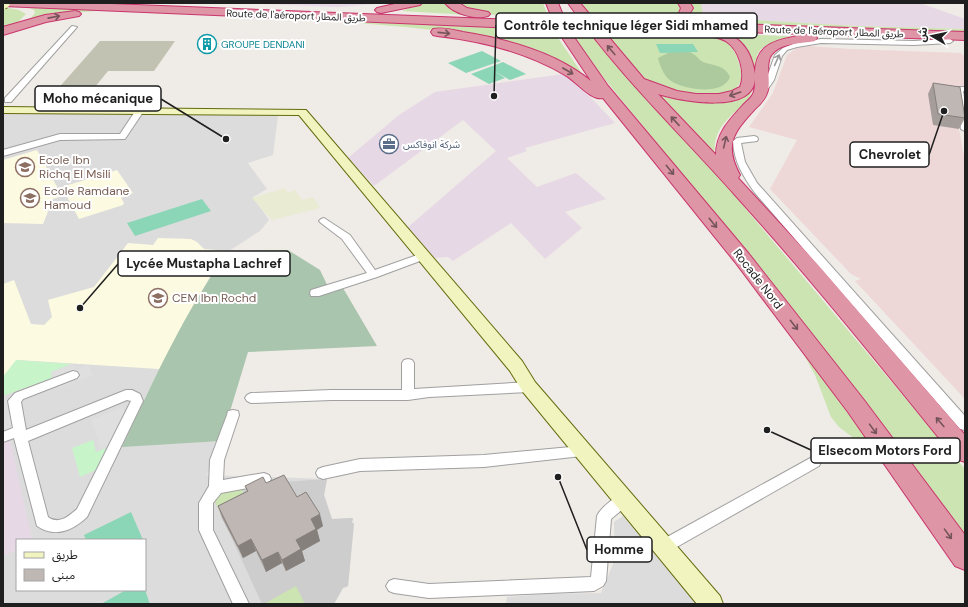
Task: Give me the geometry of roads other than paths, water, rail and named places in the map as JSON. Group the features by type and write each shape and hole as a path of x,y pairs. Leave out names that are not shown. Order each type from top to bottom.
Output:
{"highway":[{"name":"Route de l'aéroport طريق المطار","path":"114,3 165,6 210,12 542,25 643,24 965,36"},
{"path":"337,12 388,9 416,3"},
{"path":"451,3 464,11 530,20 610,25"},
{"name":"Rocade Nord","path":"552,3 563,30 603,89 742,258 856,406 965,557"},
{"path":"574,3 637,80 818,276 965,452"},
{"path":"643,24 676,20 684,15 687,8 684,3"},
{"name":"Route de l'aéroport طريق المطار","path":"4,4 165,6 530,20"},
{"path":"3,30 19,23 31,14 30,11 24,8 4,4"},
{"path":"3,30 45,19 73,14 165,6"},
{"path":"210,12 443,32 480,39 514,48 570,72 628,118"},
{"name":"Route de l'aéroport طريق المطار","path":"610,25 965,42"},
{"path":"637,80 664,92 694,98 724,97 739,93 746,88 750,75 738,45 724,36 691,30"},
{"path":"740,190 728,169 723,156 723,143 728,130 760,94 763,73 762,62 768,52 775,46 785,42 812,38 867,38"}],"street":[{"path":"6,105 74,27"},
{"path":"760,94 770,80 779,55 785,49 796,45 821,41 914,43 950,41"},
{"path":"965,89 959,89 965,129"},
{"path":"6,105 139,112 302,112 516,366 529,387 582,451 625,499 663,547 712,604"},
{"path":"3,153 60,138 122,137 139,112"},
{"path":"754,139 737,141 742,169 758,191 965,425"},
{"path":"324,221 346,237 373,275"},
{"path":"315,293 373,275 424,256"},
{"path":"408,363 408,394"},
{"path":"3,437 20,434 126,396 134,395 137,399 82,513 75,520 65,525 55,527 47,526 42,521 20,434 15,399 19,396 73,375"},
{"path":"251,398 408,394 529,387"},
{"path":"216,488 217,460 233,415"},
{"path":"323,474 360,465 484,461 582,451"},
{"path":"663,547 814,462"},
{"path":"241,604 206,530 206,503 211,493 216,488 230,484 264,479"},
{"path":"394,586 429,591 594,584 598,581 604,516 625,499"}],"place":[{"name":"GROUPE DENDANI","path":"207,44"},
{"name":"Contrôle technique léger Sidi mhamed","path":"494,96"},
{"name":"Chevrolet","path":"944,111"},
{"name":"Moho mécanique","path":"226,139"},
{"name":"شركة انوفاكس","path":"389,144"},
{"name":"Ecole Ibn Richq El Msili","path":"25,167"},
{"name":"Ecole Ramdane Hamoud","path":"30,198"},
{"name":"CEM Ibn Rochd","path":"158,298"},
{"name":"Lycée Mustapha Lachref","path":"80,308"},
{"name":"Elsecom Motors Ford","path":"767,430"},
{"name":"Homme","path":"558,477"}]}
